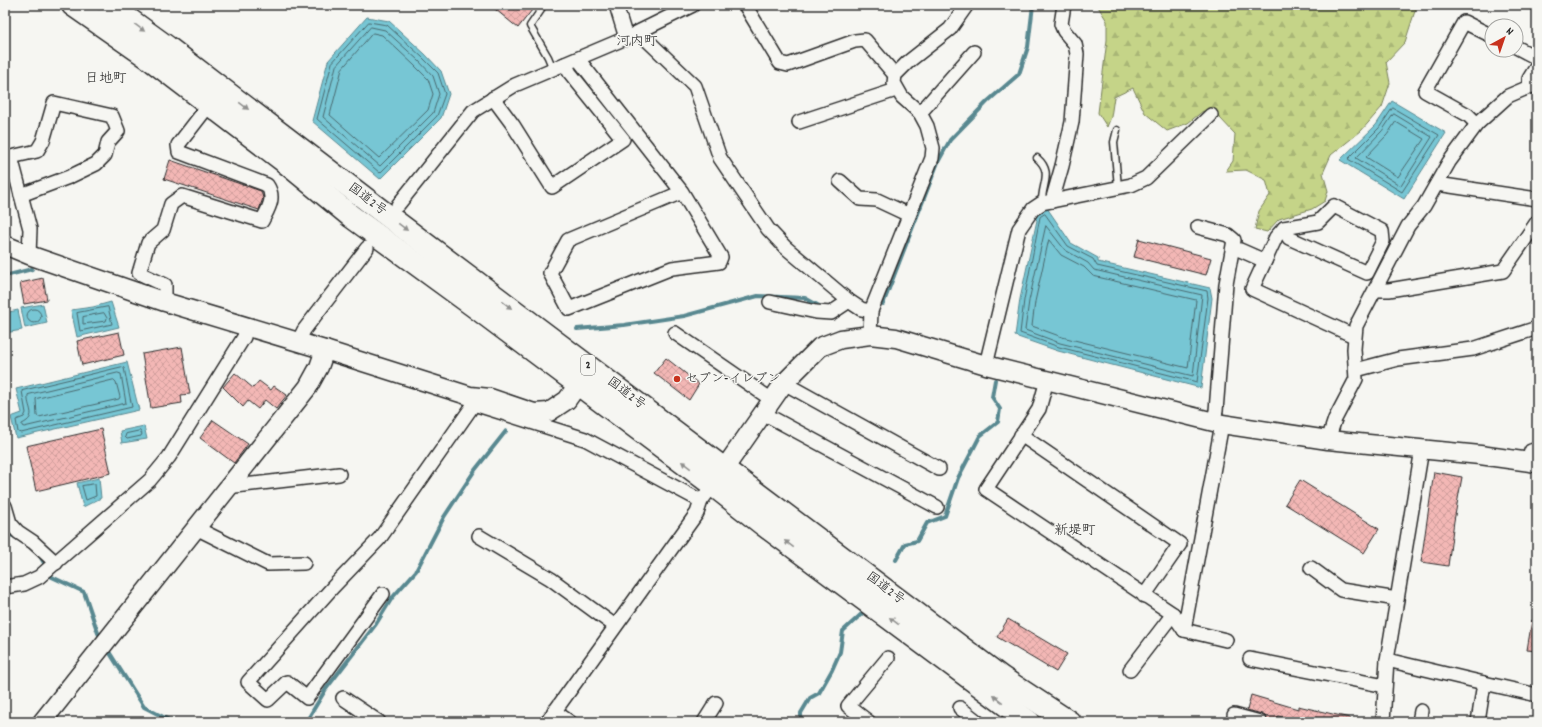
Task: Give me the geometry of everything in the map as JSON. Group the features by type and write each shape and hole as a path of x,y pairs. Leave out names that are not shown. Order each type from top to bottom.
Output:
{"highway":[{"name":"国道2号","path":"73,5 149,58 284,162 352,217 584,376"},
{"name":"国道2号","path":"108,5 167,47 380,210 764,525 1029,722"},
{"name":"国道2号","path":"713,484 1069,722"}],"street":[{"path":"616,5 626,38"},
{"path":"398,204 473,111 515,85 626,38 692,5"},
{"path":"745,5 780,63 788,65 855,41 866,40 895,75"},
{"path":"870,335 871,311 932,158 933,148 927,126 920,113 896,90 894,83 895,75 908,62 950,29 967,5"},
{"path":"1047,202 1062,166 1072,122 1077,54 1075,44 1064,31 1061,24 1064,5"},
{"path":"1477,124 1468,114 1425,91 1464,22 1484,32"},
{"path":"640,31 646,39 695,86 720,158 768,229 785,248 849,301 861,309 871,311"},
{"path":"1524,51 1537,58"},
{"path":"920,113 974,52"},
{"path":"578,59 682,192 721,257 719,262 672,268 569,309 550,273 568,240 682,192"},
{"path":"493,98 514,125 552,187 623,139 570,73 559,66"},
{"path":"1328,440 1335,419 1356,379 1354,336 1356,326 1408,226 1424,206 1449,162 1477,124 1508,96 1533,86 1529,79 1537,66"},
{"path":"799,122 896,90"},
{"path":"21,196 69,177 96,164 105,155 108,142 118,131 112,116 54,103 43,141 37,151 8,159 21,196 30,229 29,256"},
{"path":"165,302 165,285 139,273 148,244 163,230 171,204 182,196 262,221 271,203 272,191 267,185 179,152 178,145 209,105"},
{"path":"986,364 1020,229 1033,209 1047,202 1131,185 1146,178 1211,115"},
{"path":"840,181 860,199 877,200 909,215"},
{"path":"1437,184 1537,199"},
{"path":"1284,228 1289,238 1367,273 1383,242 1382,231 1334,206 1318,222 1284,228 1276,237 1252,289 1354,336"},
{"path":"1376,290 1389,290 1503,271 1537,222"},
{"path":"1184,630 1217,423 1216,410 1226,284 1234,249 1234,240 1228,234 1198,227"},
{"path":"5,245 29,256 165,302 325,350 713,484"},
{"path":"298,342 304,330 367,248"},
{"path":"1234,249 1240,250 1265,261"},
{"path":"770,302 816,312 831,313 849,301"},
{"path":"5,588 24,584 39,577 150,480 169,457 244,337 246,327"},
{"path":"1356,370 1398,359 1472,349 1537,328"},
{"path":"675,333 768,407 937,507"},
{"path":"570,722 550,717 697,513 713,484 784,383 820,347 841,339 870,335 896,338 986,364 1217,423 1328,440 1534,458"},
{"path":"42,722 308,387 319,367 325,350"},
{"path":"383,594 307,698 287,682 268,700 248,682 333,587 380,538 472,400 490,398 534,413 548,412 567,400 584,376"},
{"path":"1047,380 1038,409 986,489 1172,614 1184,630 1226,640"},
{"path":"784,383 939,469"},
{"path":"1021,435 1180,544 1144,596"},
{"path":"1383,722 1387,660 1422,449"},
{"path":"228,487 339,474"},
{"path":"5,506 10,523 18,532 33,542 56,563"},
{"path":"196,528 268,564 304,563"},
{"path":"479,536 551,579 615,626"},
{"path":"1311,568 1341,590 1397,599"},
{"path":"1130,670 1172,614"},
{"path":"869,722 848,706 888,658"},
{"path":"1250,659 1385,686"},
{"path":"1387,660 1537,695"},
{"path":"1478,722 1484,683"},
{"path":"343,698 379,722"},
{"path":"704,722 716,703"},
{"path":"960,708 978,722"},
{"path":"1234,715 1260,722"}],"lane":[{"path":"538,5 541,10 530,26 548,57 559,66"},
{"path":"1117,130 1114,142 1118,187"},
{"path":"1037,158 1045,165 1047,175 1042,194 1047,202"}],"green space":[{"path":"1097,5 1419,5 1415,11 1405,42 1386,62 1390,83 1382,107 1361,131 1331,155 1323,173 1328,191 1325,201 1312,209 1279,219 1267,232 1255,229 1259,211 1270,195 1266,180 1246,170 1226,171 1233,161 1235,134 1220,118 1203,111 1188,123 1167,131 1145,113 1133,88 1114,97 1111,117 1107,127 1098,113 1107,40 1107,21"}],"water":[{"path":"367,17 389,21 425,54 441,71 449,94 441,118 380,179 312,121 328,61"},
{"path":"1392,101 1446,133 1404,199 1340,160 1376,125"},
{"path":"1047,208 1071,243 1098,258 1098,262 1210,288 1212,298 1201,388 1058,351 1015,336 1020,299 1037,220 1033,216"},
{"path":"111,302 119,327 77,337 71,310 93,307"},
{"path":"43,304 47,323 25,328 21,308"},
{"path":"18,310 22,330 5,333 5,313"},
{"path":"127,362 139,410 16,438 11,417 22,413 16,389"},
{"path":"144,426 147,439 122,443 120,431"},
{"path":"99,478 101,498 83,507 77,483"}],"building":[{"path":"490,5 525,5 532,10 518,28"},
{"path":"170,160 261,191 263,198 259,210 164,179"},
{"path":"1139,239 1211,258 1206,275 1134,257"},
{"path":"43,278 47,300 24,304 20,283"},
{"path":"119,332 124,355 82,365 77,341"},
{"path":"182,347 190,394 181,395 182,403 151,408 142,354"},
{"name":"セブン-イレブン","path":"666,358 699,384 689,400 654,373"},
{"path":"235,373 253,388 259,381 271,390 274,386 287,395 276,409 265,400 258,409 248,401 243,407 223,387"},
{"path":"213,420 248,444 234,463 200,438"},
{"path":"101,429 111,473 36,491 26,446"},
{"path":"1434,472 1462,477 1448,566 1421,562"},
{"path":"1300,480 1379,529 1364,553 1285,504"},
{"path":"1008,619 1067,654 1056,672 997,637"},
{"path":"1532,620 1537,621 1537,651 1527,650"},
{"path":"1251,695 1298,709 1298,706 1350,718 1350,722 1303,722 1278,716 1276,722 1268,722 1266,717 1262,714 1247,710"}],"waterway":[{"path":"883,304 938,162 950,140 988,101 1019,74 1028,47 1033,5"},
{"path":"5,276 32,269"},
{"path":"577,329 624,325 684,316 758,296 805,298 821,307"},
{"path":"896,560 905,544 917,541 927,523 945,516 958,478 980,436 998,422 1000,409 992,397 995,380"},
{"path":"306,722 326,689 376,624 392,598 416,571 444,517 475,470 506,431"},
{"path":"5,529 10,535 17,537"},
{"path":"40,556 52,577 84,592 98,633 102,640"},
{"path":"801,722 801,713 810,698 819,693 832,670 840,652 843,631 867,609"},
{"path":"106,647 144,707 173,722"}],"place":[{"name":"セブン-イレブン","path":"677,379"}],"district":[{"name":"河内町","path":"637,42"},
{"name":"日地町","path":"106,79"},
{"name":"新堤町","path":"1075,531"}]}
